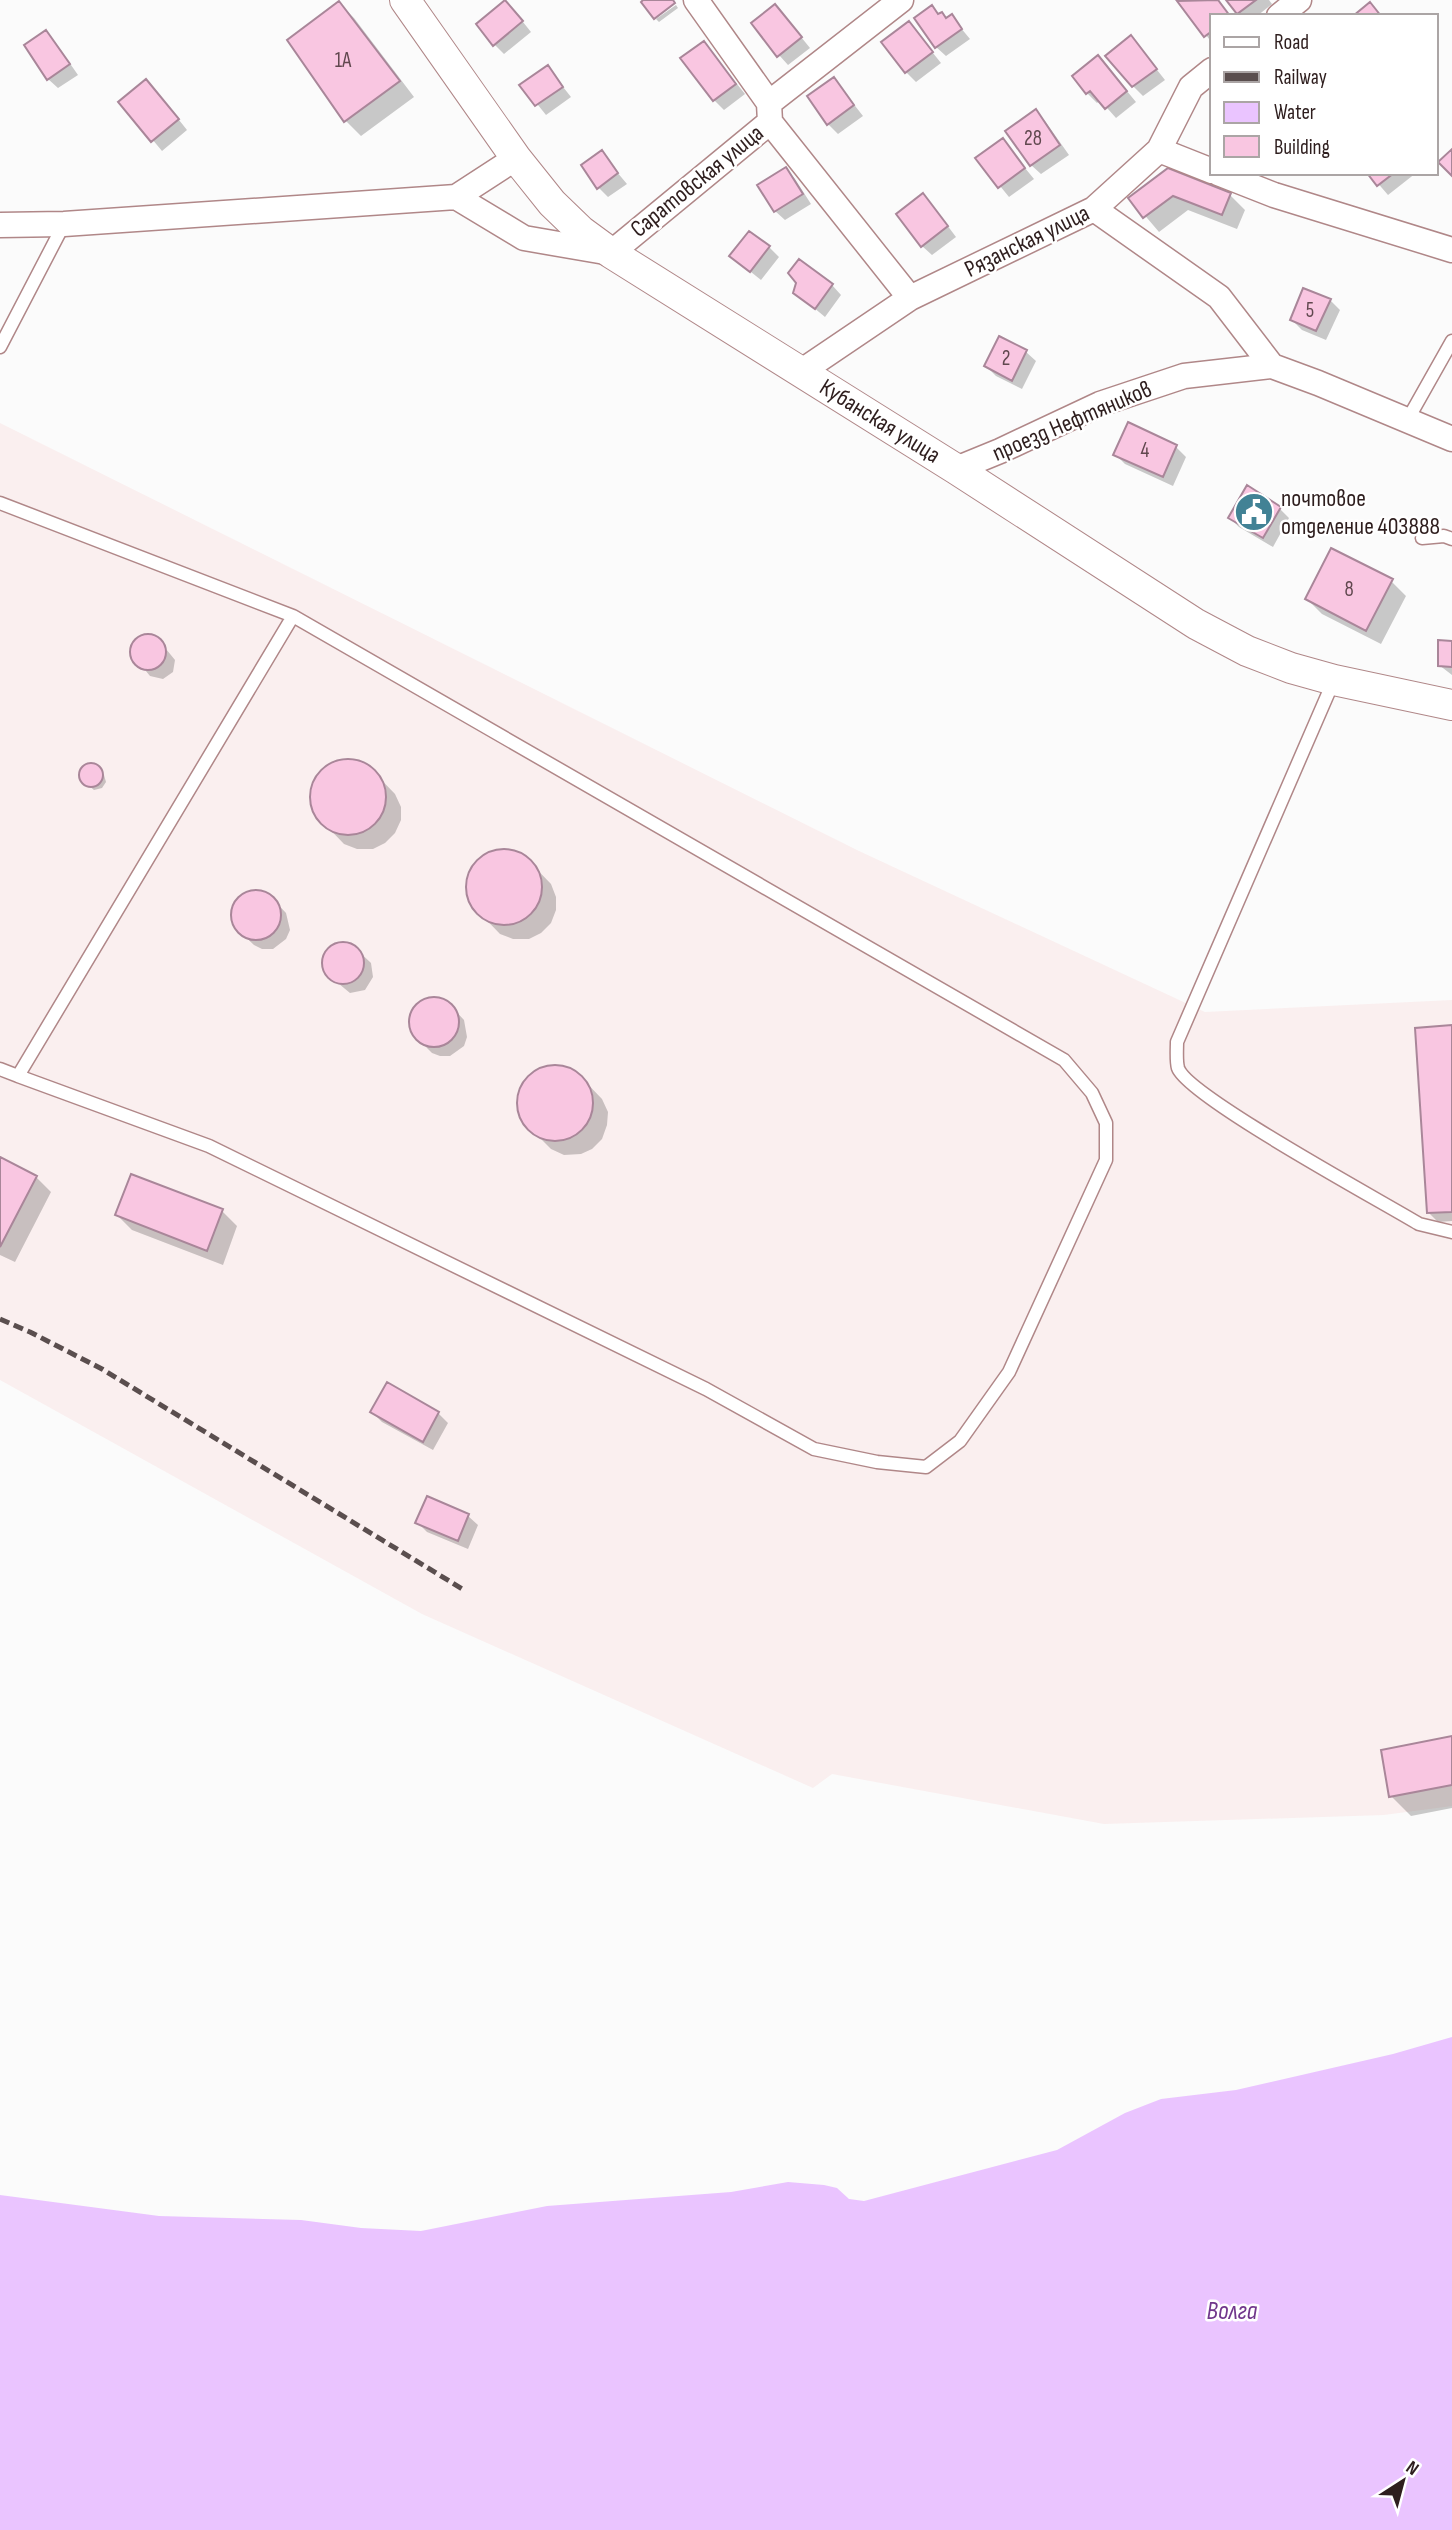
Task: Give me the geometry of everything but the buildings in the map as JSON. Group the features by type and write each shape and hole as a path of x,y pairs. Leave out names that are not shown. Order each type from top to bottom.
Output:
{"street":[{"name":"Кубанская улица","path":"405,0 516,158 552,203 581,231 611,253 956,469 1196,624 1247,651 1334,680 1452,705"},
{"path":"696,0 770,112 910,298"},
{"name":"Саратовская улица","path":"611,253 901,0"},
{"path":"1282,14 1299,0"},
{"name":"Рязанская улица","path":"802,372 910,298 1094,209 1159,150 1191,87 1210,72"},
{"path":"1159,150 1210,170"},
{"path":"0,225 64,225 456,197 516,158"},
{"path":"1223,175 1274,195 1452,250"},
{"path":"456,197 524,238 611,253"},
{"path":"1094,209 1219,297 1272,366"},
{"name":"проезд Нефтяников","path":"956,469 1100,404 1184,376 1272,366 1452,439"}],"lane":[{"path":"0,347 64,225"},
{"path":"1408,419 1452,341"},
{"path":"0,503 293,616 1064,1060 1092,1093 1106,1123 1105,1160 1009,1372 960,1441 926,1468 877,1462 814,1449 706,1389 209,1146 0,1069"},
{"path":"1422,538 1452,539"},
{"path":"18,1076 293,616"},
{"path":"1334,680 1177,1042 1178,1069 1191,1085 1227,1111 1419,1224 1452,1232"}],"shaded area":[{"path":"0,423 859,851 1205,1012 1452,1000 1452,1806 1384,1815 1104,1824 832,1774 813,1788 422,1614 0,1380"}],"water":[{"name":"Волга","path":"1452,2037 1452,2530 0,2530 0,2195 159,2216 301,2220 361,2228 421,2231 547,2206 731,2192 788,2182 837,2188 849,2199 864,2201 1057,2150 1125,2113 1161,2099 1236,2090 1393,2054"}],"railway":[{"path":"0,1319 102,1369 464,1590"}],"place":[{"name":"почтовое отделение 403888","path":"1254,512"}]}
